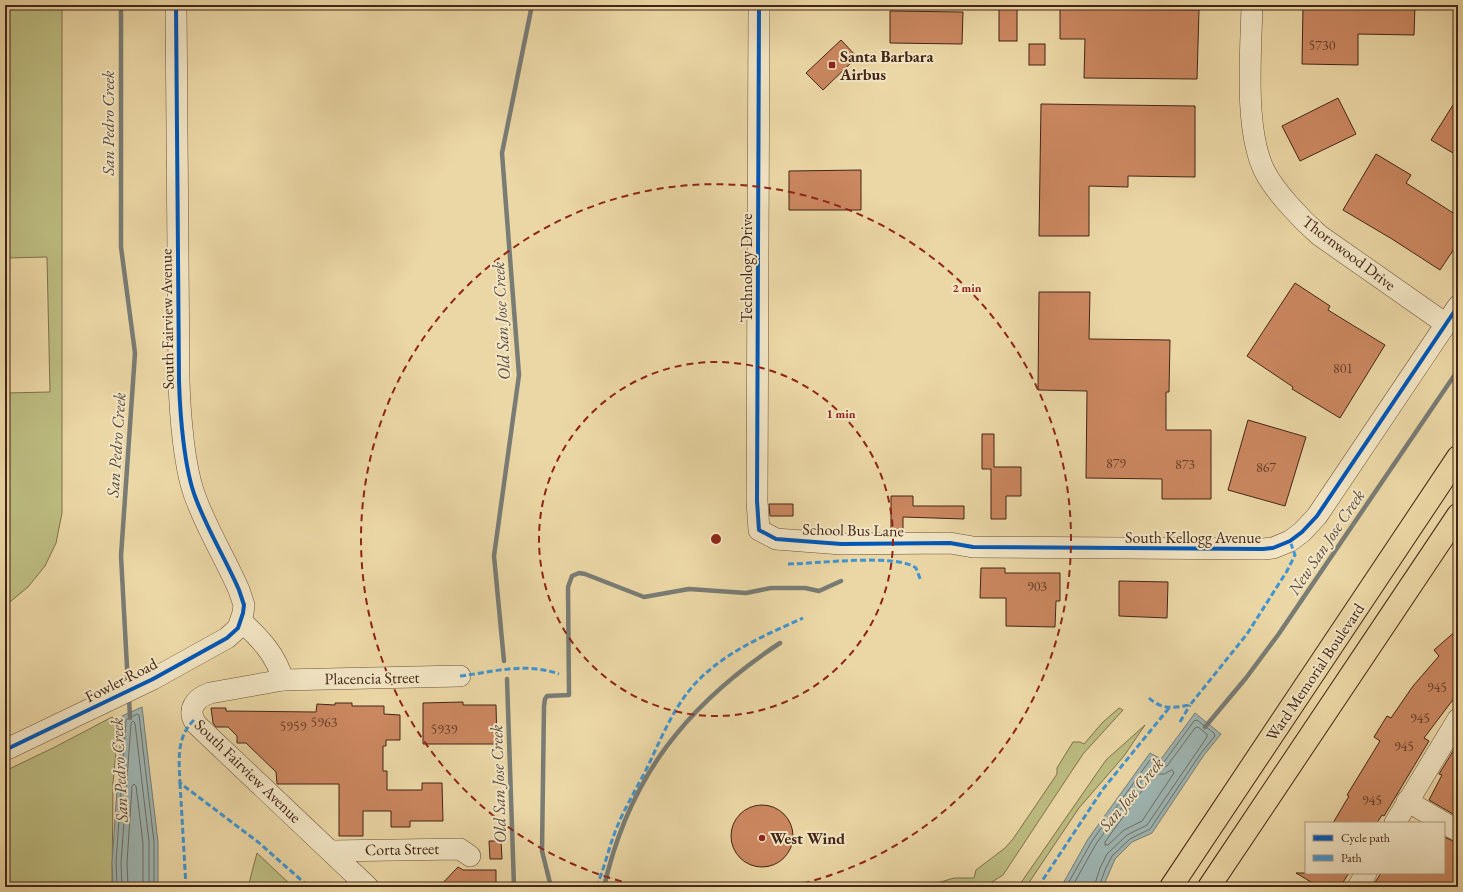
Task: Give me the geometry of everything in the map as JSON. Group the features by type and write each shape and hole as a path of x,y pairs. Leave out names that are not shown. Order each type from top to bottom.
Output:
{"highway":[{"name":"Ward Memorial Boulevard","path":"1172,887 1458,457"},
{"name":"Ward Memorial Boulevard","path":"1209,887 1458,514"}],"street":[{"name":"South Fairview Avenue","path":"176,5 179,368 182,422 190,476 196,498 240,590 244,605 241,621"},
{"name":"Technology Drive","path":"759,5 757,485 759,530"},
{"name":"Thornwood Drive","path":"1252,5 1251,115 1256,146 1264,171 1305,222 1319,235 1446,324"},
{"name":"South Kellogg Avenue","path":"950,543 973,547 1201,550 1256,550 1283,545 1302,532 1317,516 1458,306"},
{"name":"School Bus Lane","path":"759,530 776,539 842,544 950,543"},
{"name":"Fowler Road","path":"5,750 153,679 227,638 233,634 241,621"},
{"path":"241,621 262,641 269,650 278,665 283,680"},
{"name":"Placencia Street","path":"283,680 460,676"},
{"name":"South Fairview Avenue","path":"283,680 253,684 204,695 194,702 191,710 192,718 215,743 368,887"},
{"path":"1396,822 1458,719"},
{"path":"1407,801 1444,822"},
{"path":"1445,823 1458,830"},
{"name":"Corta Street","path":"331,851 460,849 470,856"},
{"path":"1358,887 1365,874"}],"green space":[{"path":"5,5 62,5 62,513 56,543 45,566 28,587 5,606 5,393 50,392 47,257 5,258"},
{"path":"1119,708 1123,710 1083,754 1003,875 984,887 924,887 954,878 974,878 976,870 1005,848 1013,839 1057,774 1057,768 1073,742 1080,742 1084,744 1103,722"},
{"path":"112,717 117,720 113,783 112,887 5,887 5,771"},
{"path":"1145,725 1124,756 1079,808 1026,887 1018,887 1106,760"},
{"path":"257,853 293,887 248,887"}],"water":[{"path":"142,707 158,842 158,887 113,887 112,863 122,716"},
{"name":"San Jose Creek","path":"1195,713 1221,734 1204,755 1152,833 1132,842 1115,859 1103,887 1061,887 1088,839 1150,753 1161,759"}],"building":[{"path":"999,5 1017,5 1017,41 999,41"},
{"path":"1303,5 1415,5 1414,35 1358,34 1358,65 1302,64"},
{"path":"1060,9 1199,10 1197,79 1084,78 1085,39 1060,39"},
{"path":"890,11 963,12 962,44 890,43"},
{"name":"Santa Barbara Airbus","path":"841,40 857,57 823,90 806,73"},
{"path":"1029,44 1045,44 1045,65 1029,65"},
{"path":"1458,97 1458,156 1431,140"},
{"path":"1338,98 1356,134 1300,161 1282,126"},
{"path":"1041,104 1195,106 1195,177 1128,176 1128,187 1089,186 1089,236 1039,236"},
{"path":"1376,154 1411,175 1406,183 1458,216 1458,243 1440,270 1343,210"},
{"path":"861,170 861,210 789,210 789,171"},
{"path":"1295,283 1330,306 1328,310 1385,345 1340,418 1292,389 1293,387 1247,356"},
{"path":"1039,292 1090,292 1089,339 1170,340 1169,392 1166,392 1166,430 1211,430 1211,499 1162,499 1162,479 1086,478 1087,391 1038,390"},
{"path":"1248,420 1306,437 1285,506 1228,490"},
{"path":"982,434 994,434 994,467 1021,467 1021,496 1006,496 1006,519 991,519 991,469 982,469"},
{"path":"891,496 913,496 913,506 964,506 964,519 903,517 903,530 891,530"},
{"path":"769,504 793,504 793,516 770,516"},
{"path":"981,568 1005,568 1005,573 1060,573 1060,601 1056,601 1055,627 1006,626 1006,598 980,598"},
{"path":"1119,581 1168,582 1167,618 1119,616"},
{"path":"1458,629 1458,693 1424,738 1429,741 1384,816 1382,815 1378,822 1334,822 1349,796 1347,795 1380,741 1374,737 1387,716 1391,718 1413,686 1439,656 1434,650"},
{"path":"463,702 463,705 496,705 497,744 423,744 423,703"},
{"path":"335,703 352,703 352,706 384,706 384,714 400,715 400,740 386,740 386,746 383,746 383,771 387,771 387,790 422,790 422,783 442,783 443,821 410,821 410,827 391,827 391,811 363,811 363,836 339,836 339,784 277,784 276,772 246,743 237,743 237,736 228,727 216,727 213,723 211,708 226,708 226,711 316,712 317,704 335,705"},
{"path":"1458,743 1458,817 1429,800 1442,775 1439,774"},
{"name":"West Wind","path":"762,805 774,807 784,814 791,824 793,836 791,848 784,858 774,865 762,867 750,865 740,858 733,848 731,836 733,824 740,814 750,807"},
{"path":"1445,837 1458,843 1458,887 1372,887 1380,874 1445,874"},
{"path":"489,841 501,841 502,859 490,859"},
{"path":"458,867 463,870 496,870 496,887 439,887"},
{"path":"1296,873 1348,874 1340,887 1308,887 1311,882"}],"waterway":[{"name":"San Pedro Creek","path":"121,5 121,247 135,353 121,556 128,686"},
{"name":"Old San Jose Creek","path":"504,661 494,556 519,375 502,153 532,5"},
{"name":"New San Jose Creek","path":"1205,727 1246,678 1278,635 1458,370"},
{"path":"551,887 542,851 544,706 547,696 569,695 568,587 572,576 579,573 585,574 644,597 689,589 746,593 771,588 805,588 819,591 841,581"},
{"path":"604,887 615,847 629,811 646,778 666,747 690,718 717,691 747,666 780,643"},
{"name":"Old San Jose Creek","path":"507,679 514,887"},
{"name":"San Pedro Creek","path":"129,697 130,718"}],"marked path":[{"path":"1149,698 1158,705 1168,707 1190,705 1247,634 1287,571 1295,555 1290,541"},
{"path":"788,564 855,560 892,561 916,568 921,581"},
{"path":"596,887 622,816 671,718 686,694 706,673 728,656 778,629 803,618"},
{"path":"460,676 521,668 546,670 559,674"},
{"path":"1180,722 1190,705"},
{"path":"1038,887 1103,789 1169,708"},
{"path":"194,720 188,727 181,742 179,758 180,783 258,842 309,887"},
{"path":"180,783 186,887"}],"cycle path":[{"path":"5,750 153,679 227,638 238,628 243,613 244,605 239,590 196,499 188,473 183,441 179,381 176,5"},
{"path":"759,5 757,501 759,530 776,539 841,544 950,543 973,547 1273,548 1290,541 1302,532 1317,516 1458,306"}],"place":[{"name":"Santa Barbara Airbus","path":"832,65"},
{"name":"West Wind","path":"762,838"}]}
